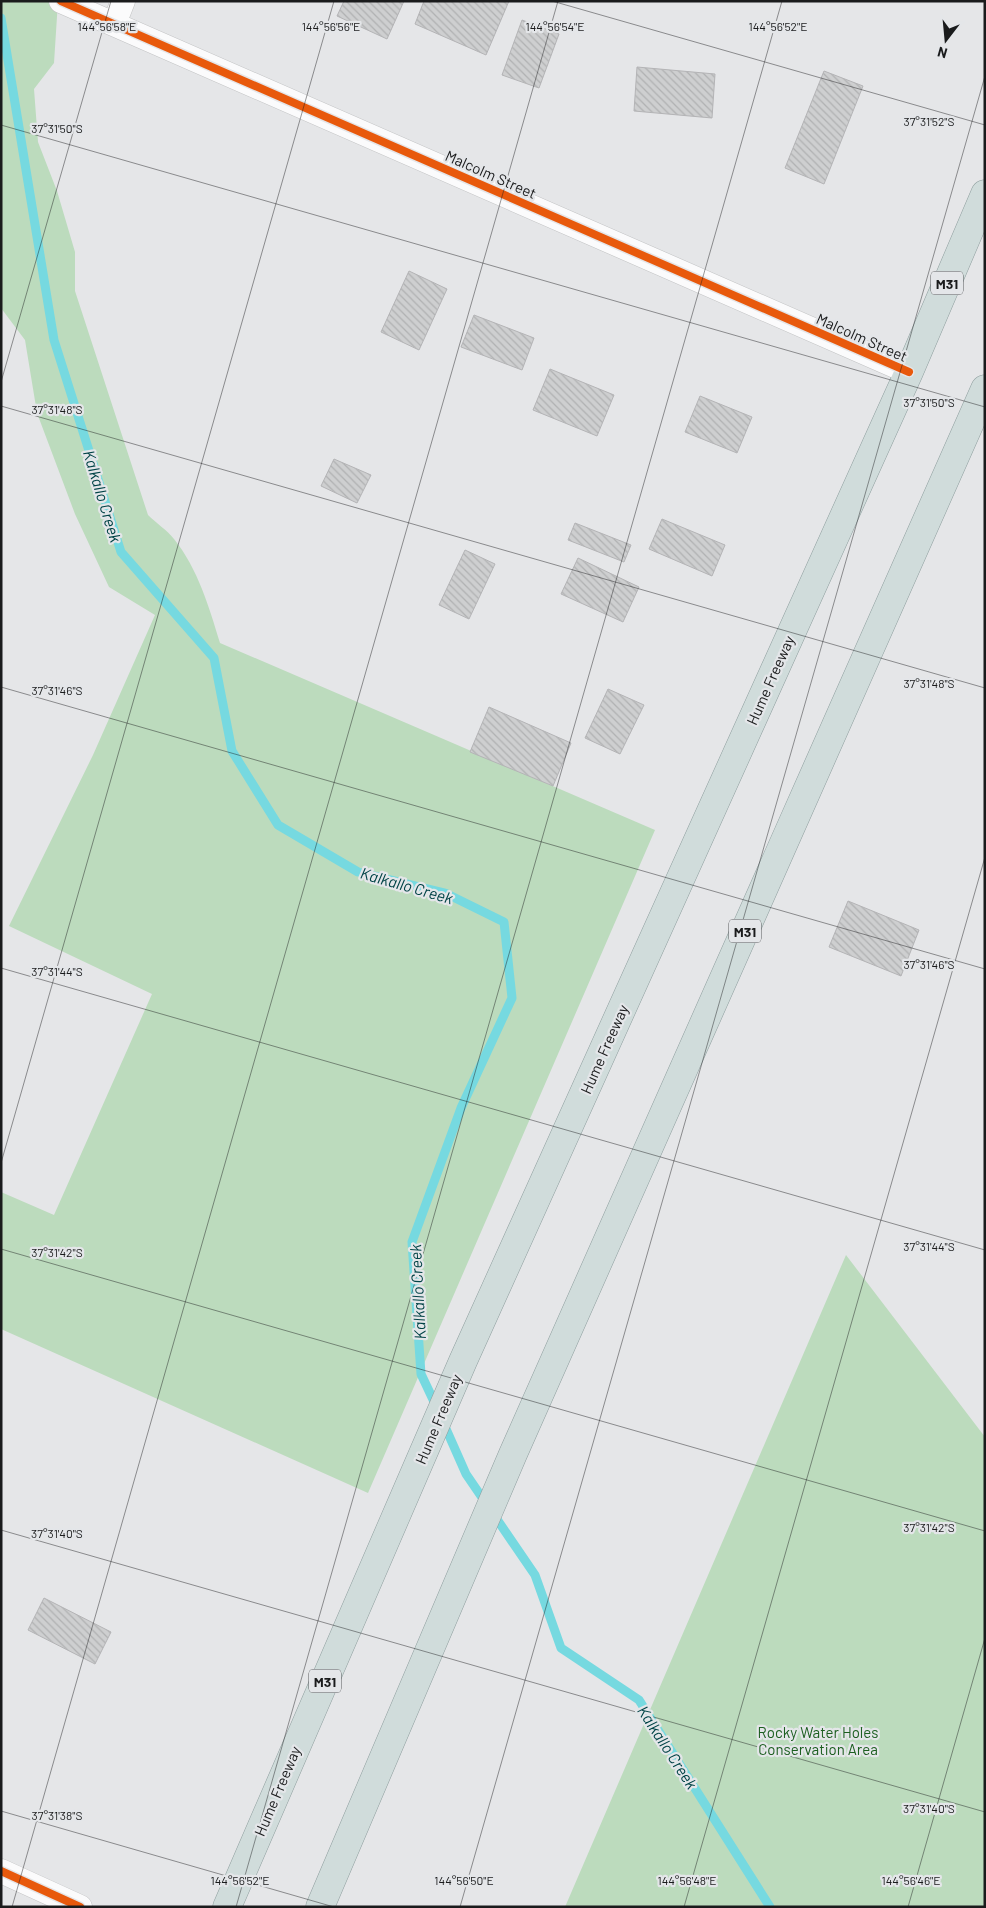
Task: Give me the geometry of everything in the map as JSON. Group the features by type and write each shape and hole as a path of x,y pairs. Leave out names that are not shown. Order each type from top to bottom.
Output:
{"highway":[{"name":"Hume Freeway","path":"227,1907 463,1361 909,372 985,194"},
{"name":"M31","path":"320,1907 513,1454 985,389"}],"street":[{"name":"Malcolm Street","path":"61,1 909,372"},
{"path":"114,24 123,1"},
{"path":"1,1871 80,1907"}],"green space":[{"path":"1,1 58,1 54,63 34,89 38,142 57,191 75,252 75,291 148,515 171,536 190,563 202,589 220,643 655,830 368,1493 1,1329 1,1192 54,1215 152,994 9,926 93,755 155,615 109,587 75,514 37,413 25,340 1,308"},
{"name":"Rocky Water Holes Conservation Area","path":"846,1255 985,1437 985,1907 565,1907"}],"building":[{"path":"344,1 404,1 387,39 337,16"},
{"path":"424,1 509,1 486,55 415,24"},
{"path":"522,20 559,34 539,88 502,75"},
{"path":"637,67 715,74 712,118 634,111"},
{"path":"824,71 863,86 824,184 785,168"},
{"path":"409,271 447,289 419,350 381,332"},
{"path":"474,315 534,338 522,370 461,347"},
{"path":"550,369 614,395 597,436 533,410"},
{"path":"700,396 752,417 737,453 685,432"},
{"path":"334,459 371,475 357,503 321,486"},
{"path":"662,519 725,545 712,576 649,549"},
{"path":"575,523 631,545 624,562 568,540"},
{"path":"465,550 495,564 469,619 439,605"},
{"path":"578,558 639,587 623,622 561,594"},
{"path":"608,689 644,705 620,754 585,738"},
{"path":"489,707 571,743 553,786 470,752"},
{"path":"848,901 919,930 901,976 829,947"},
{"path":"44,1598 111,1632 95,1664 28,1630"}],"waterway":[{"name":"Kalkallo Creek","path":"1,18 54,340 121,552 214,658 232,751 278,825 358,872 445,893 504,922 512,998 461,1108 412,1242 421,1374 437,1408"},
{"name":"Kalkallo Creek","path":"443,1422 466,1474 535,1575 561,1648 639,1700 770,1907"}],"cycle path":[{"path":"61,1 909,372"},
{"path":"1,1871 80,1907"}]}
